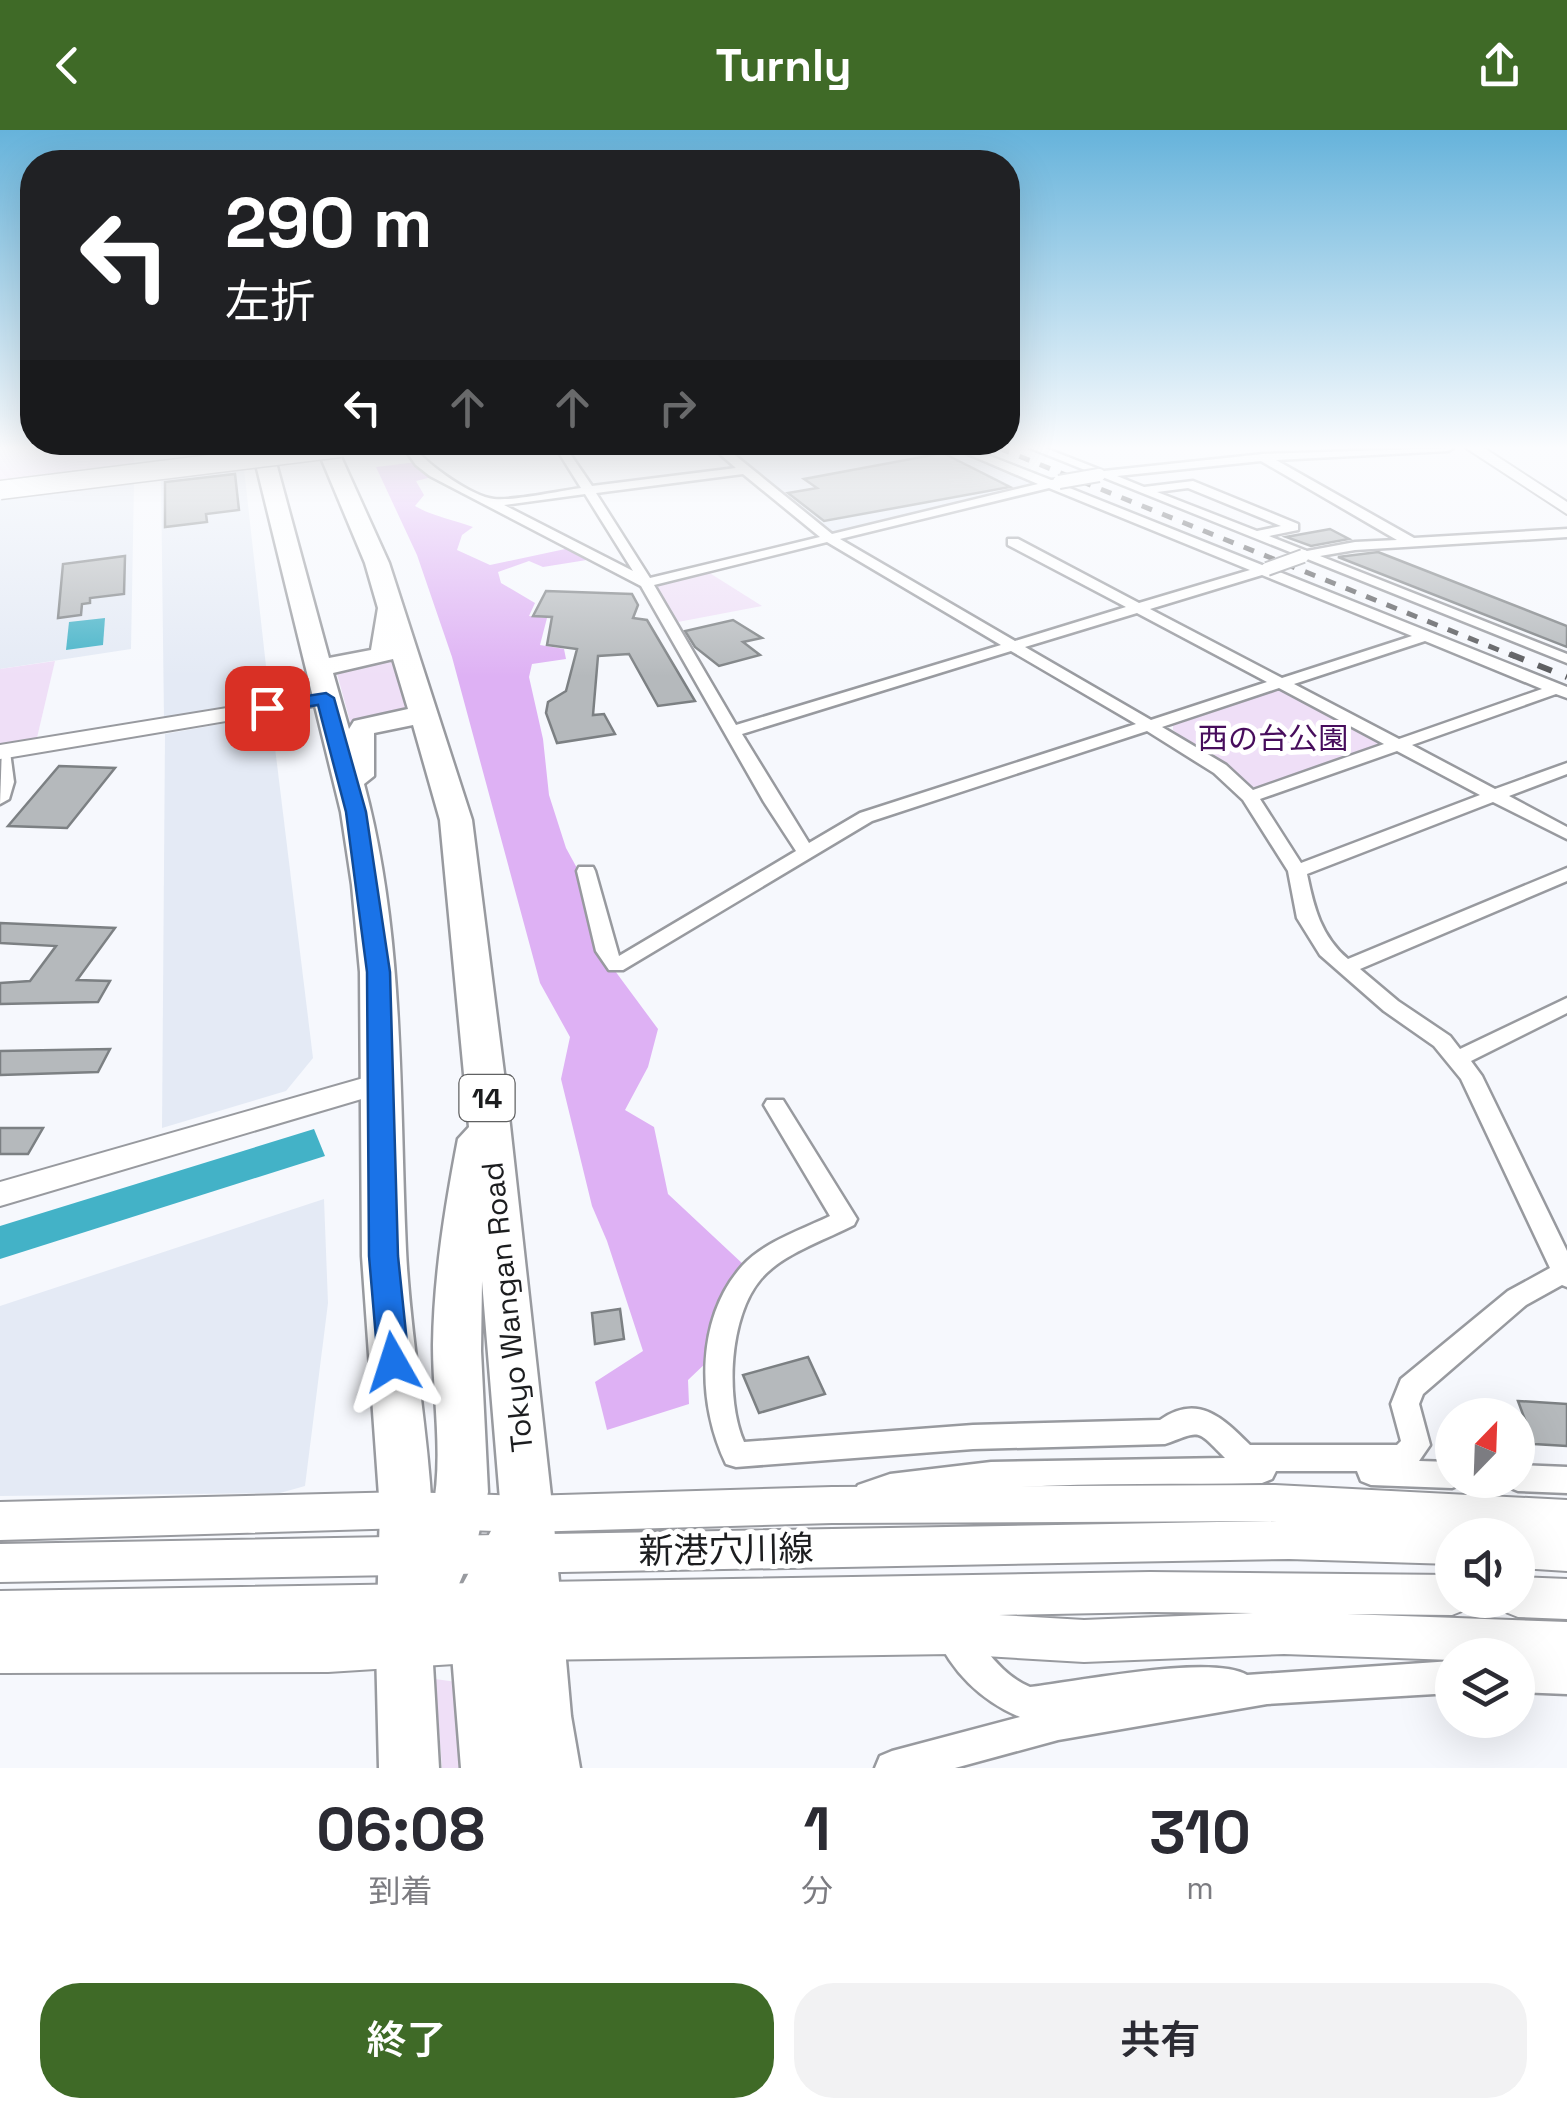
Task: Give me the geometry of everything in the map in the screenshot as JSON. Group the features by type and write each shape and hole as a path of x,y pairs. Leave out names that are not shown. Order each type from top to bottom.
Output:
{"highway":[{"path":"281,524 356,812 378,972 384,1256 406,1510 404,1648 409,1768"},
{"name":"Tokyo Wangan Road","path":"362,524 426,714 456,820 486,1089 550,1768"},
{"path":"321,683 383,654 390,601"},
{"path":"356,812 360,733 364,727 426,714"},
{"path":"404,1648 441,1566 459,1512 462,1487 457,1347 463,1251 486,1089"},
{"path":"491,1768 479,1642 484,1595 528,1514"}],"street":[{"path":"533,524 646,583 885,524"},
{"path":"610,524 806,850"},
{"path":"775,1105 844,1219 752,1270 730,1313 718,1360 726,1439 736,1455 973,1436 1165,1432 1182,1420 1210,1424 1244,1458 1403,1458 1416,1445 1406,1404 1411,1387 1518,1298 1566,1274 1476,1088 1458,1060 1442,1042 1327,951 1307,918 1297,871 1250,798 1220,770 1150,726 829,538 812,524"},
{"path":"1155,524 1562,691"},
{"path":"1230,524 1567,659"},
{"path":"1257,535 1294,527 1288,524"},
{"path":"1380,524 1412,543"},
{"path":"733,730 1306,555 1356,546 1567,533"},
{"path":"1013,542 1567,834"},
{"path":"586,870 606,951 616,966 866,816 1426,636"},
{"path":"0,799 5,782 1,752 321,683"},
{"path":"1250,798 1562,691"},
{"path":"1297,871 1567,768"},
{"path":"1344,968 1567,874"},
{"path":"1458,1060 1567,1005"},
{"path":"0,1194 357,1086 381,1083"},
{"path":"832,1505 890,1487 991,1476 1230,1470 1435,1474"},
{"path":"1535,1479 1567,1480"},
{"path":"0,1522 406,1510 528,1514 832,1505 1275,1502 1567,1518"},
{"name":"新港穴川線","path":"0,1562 1289,1540 1435,1544"},
{"path":"1535,1550 1567,1552"},
{"name":"新港穴川線","path":"0,1612 1150,1592 1435,1595"},
{"path":"1535,1598 1567,1599"},
{"path":"0,1652 404,1648 535,1639 951,1633 1084,1641 1284,1634 1567,1642"},
{"path":"951,1633 984,1679 1012,1698 1030,1704 1204,1682 1267,1688"},
{"path":"892,1768 1058,1723 1267,1688 1435,1677"},
{"path":"1535,1677 1567,1678"}],"shaded area":[{"path":"0,524 133,524 131,649 0,669"},
{"path":"162,524 250,524 270,702 164,720"},
{"path":"403,524 473,527 462,535 457,550 490,565 570,548 593,559 543,567 529,561 498,572 501,583 535,603 529,616 547,618 540,645 564,649 566,659 532,664 529,677 543,739 549,795 566,848 578,870 604,956 658,1029 648,1067 625,1110 654,1127 668,1194 744,1265 716,1303 709,1360 688,1380 689,1404 607,1430 595,1382 643,1351 592,1206 561,1079 570,1037 540,983 452,657"},
{"path":"824,524 873,524 841,532"},
{"path":"271,715 313,1058 286,1091 162,1128 165,734"},
{"path":"324,1199 328,1303 305,1486 280,1493 0,1496 0,1306"}],"green space":[{"path":"708,572 762,606 678,622 656,587 659,583"},
{"path":"394,656 411,708 364,717 351,725 336,670"},
{"path":"55,661 36,742 0,748 0,669"},
{"name":"西の台公園","path":"1278,690 1290,691 1381,738 1383,746 1261,789 1248,786 1173,730 1173,724"},
{"path":"435,1679 471,1684 476,1768 442,1768"}],"water":[{"path":"105,618 103,645 66,650 69,622"},
{"path":"314,1129 325,1156 0,1259 0,1226"}],"building":[{"path":"1330,529 1349,539 1311,546 1286,537"},
{"path":"1378,552 1567,626 1567,647 1338,557"},
{"path":"125,556 124,594 90,598 90,603 82,604 81,615 58,618 63,564"},
{"path":"546,591 632,594 638,605 633,618 647,620 695,701 658,706 629,654 598,656 593,715 604,714 615,734 557,743 546,713 548,702 566,691 577,649 547,645 552,617 533,616"},
{"path":"733,620 762,638 743,642 760,655 719,666 695,647 685,631"},
{"path":"59,766 115,768 67,828 8,826"},
{"path":"0,923 115,928 77,980 110,981 98,1002 0,1004 0,983 30,981 56,946 0,943"},
{"path":"110,1049 98,1072 0,1075 0,1051"},
{"path":"0,1128 43,1128 28,1154 0,1154"},
{"path":"620,1309 624,1339 595,1344 592,1313"},
{"path":"808,1357 825,1394 759,1413 743,1375"},
{"path":"1535,1402 1567,1404 1567,1446 1535,1444"}],"railway":[{"path":"1188,524 1516,657"},
{"path":"1510,654 1567,677"}],"route":[{"path":"267,708 326,698 356,812 369,884 378,972 384,1256 393,1362"}]}
